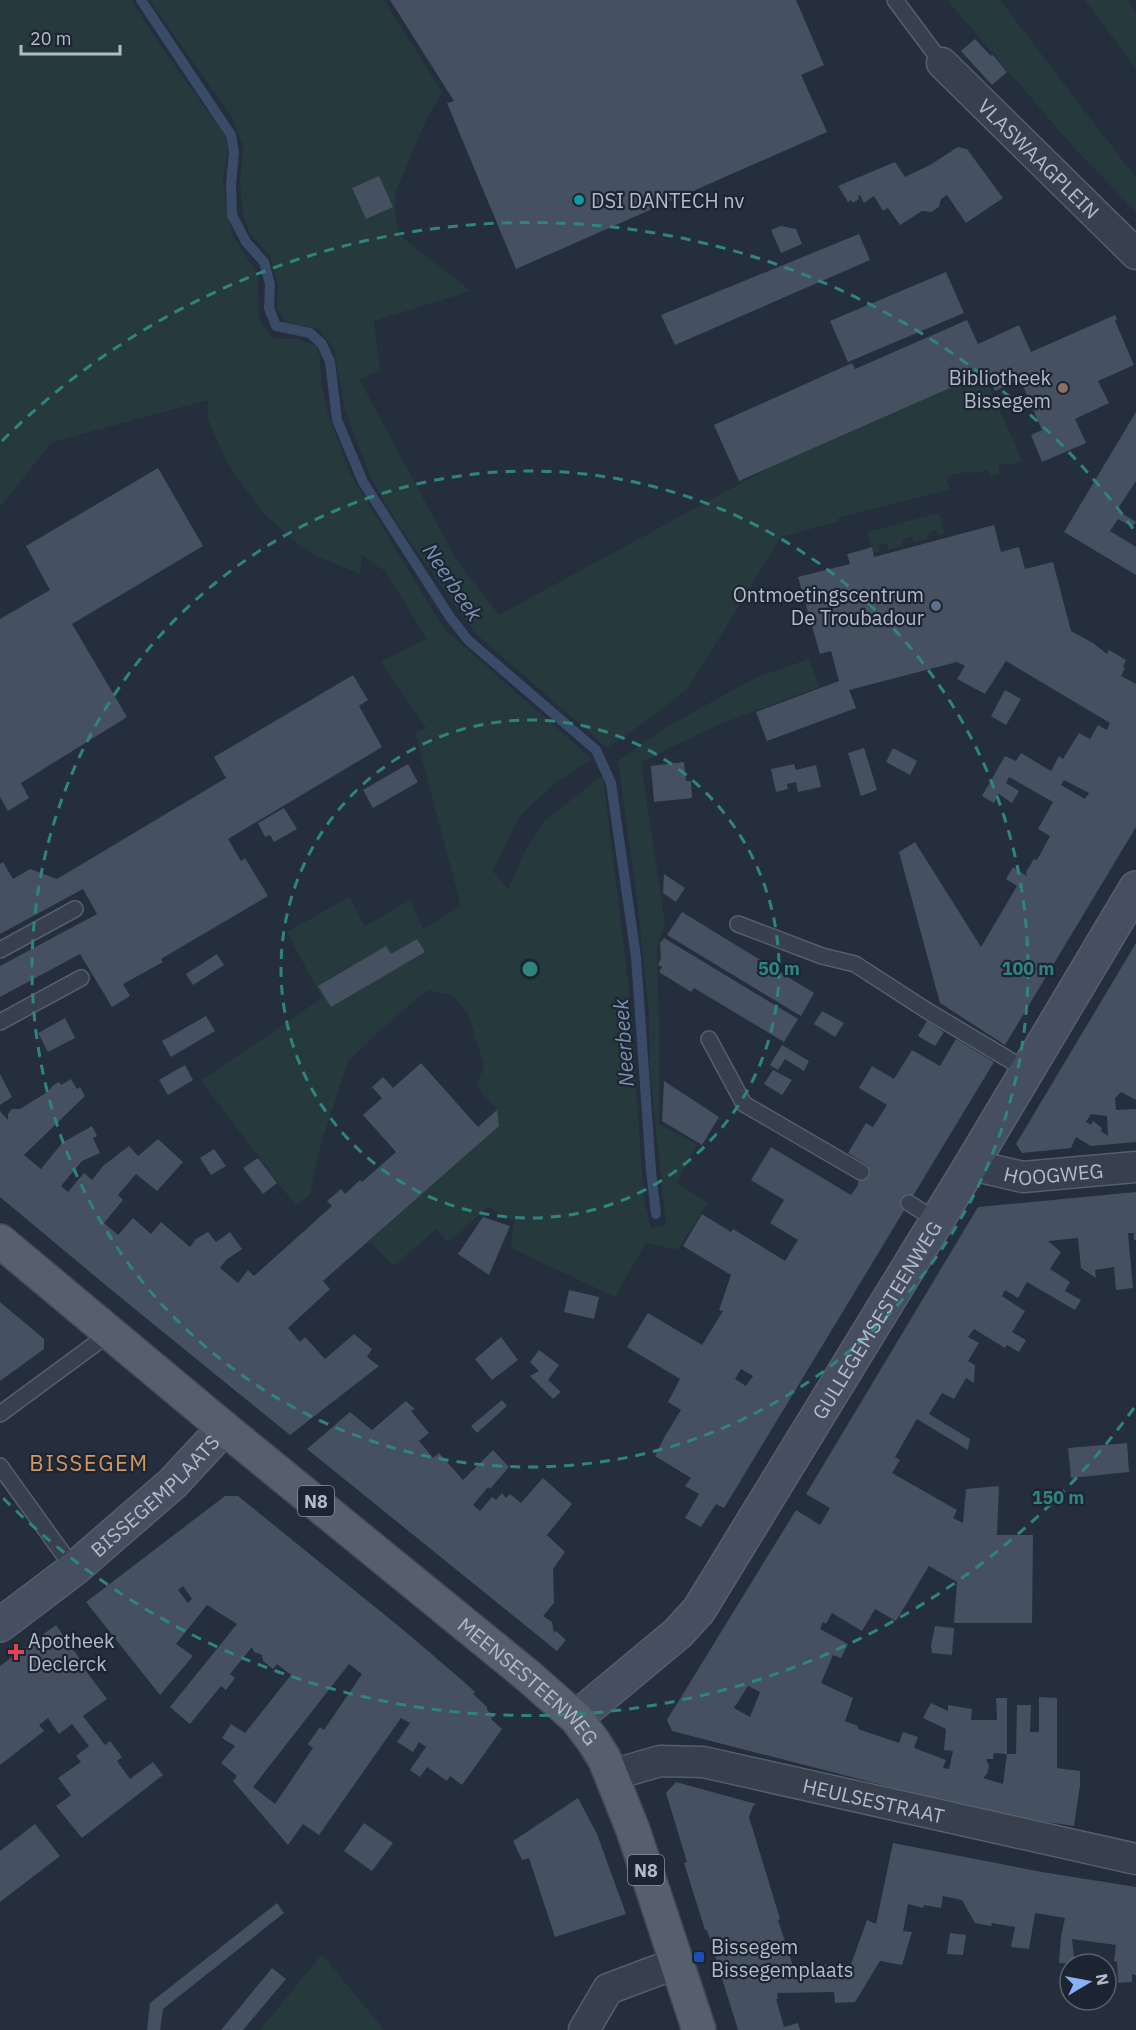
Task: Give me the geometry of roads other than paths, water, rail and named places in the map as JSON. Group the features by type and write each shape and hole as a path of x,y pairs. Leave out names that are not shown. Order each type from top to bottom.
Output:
{"main road":[{"name":"N8","path":"0,1241 110,1333"},
{"name":"BISSEGEMPLAATS","path":"110,1333 224,1428"},
{"name":"MEENSESTEENWEG","path":"224,1428 550,1694 576,1718 594,1742 612,1775 633,1830 699,2030"}],"street":[{"name":"VLASWAAGPLEIN","path":"942,63 1136,254"},
{"name":"GULLEGEMSESTEENWEG","path":"576,1718 678,1633 699,1610 1028,1071 1136,888"},
{"name":"HOOGWEG","path":"971,1165 1023,1177 1136,1167"},
{"name":"BISSEGEMPLAATS","path":"74,1569 182,1475 224,1428"},
{"path":"0,1625 74,1569"},
{"name":"HEULSESTRAAT","path":"612,1775 660,1761 703,1762 1136,1859"},
{"path":"584,2030 608,1989 677,1963"}],"lane":[{"path":"895,0 942,63"},
{"path":"0,950 75,909"},
{"path":"738,924 822,956 855,964 1028,1071"},
{"path":"0,1022 81,978"},
{"path":"709,1039 744,1104 861,1172"},
{"path":"909,1203 937,1221"},
{"path":"0,1414 110,1333"},
{"name":"BISSEGEMPLAATS","path":"0,1466 74,1569"}],"waterway":[{"name":"Neerbeek","path":"141,0 231,135 234,152 231,184 232,215 246,242 264,262 270,284 269,308 276,326 310,333 322,344 330,362 337,420 363,482 450,617 468,640 596,750 611,783 636,957 656,1214"}],"place":[{"name":"DSI DANTECH nv","path":"579,200"},
{"name":"Bibliotheek Bissegem","path":"1063,388"},
{"name":"Ontmoetingscentrum De Troubadour","path":"936,606"},
{"name":"Apotheek Declerck","path":"16,1652"},
{"name":"Bissegem Bissegemplaats","path":"699,1957"}],"district":[{"name":"BISSEGEM","path":"89,1462"}]}
